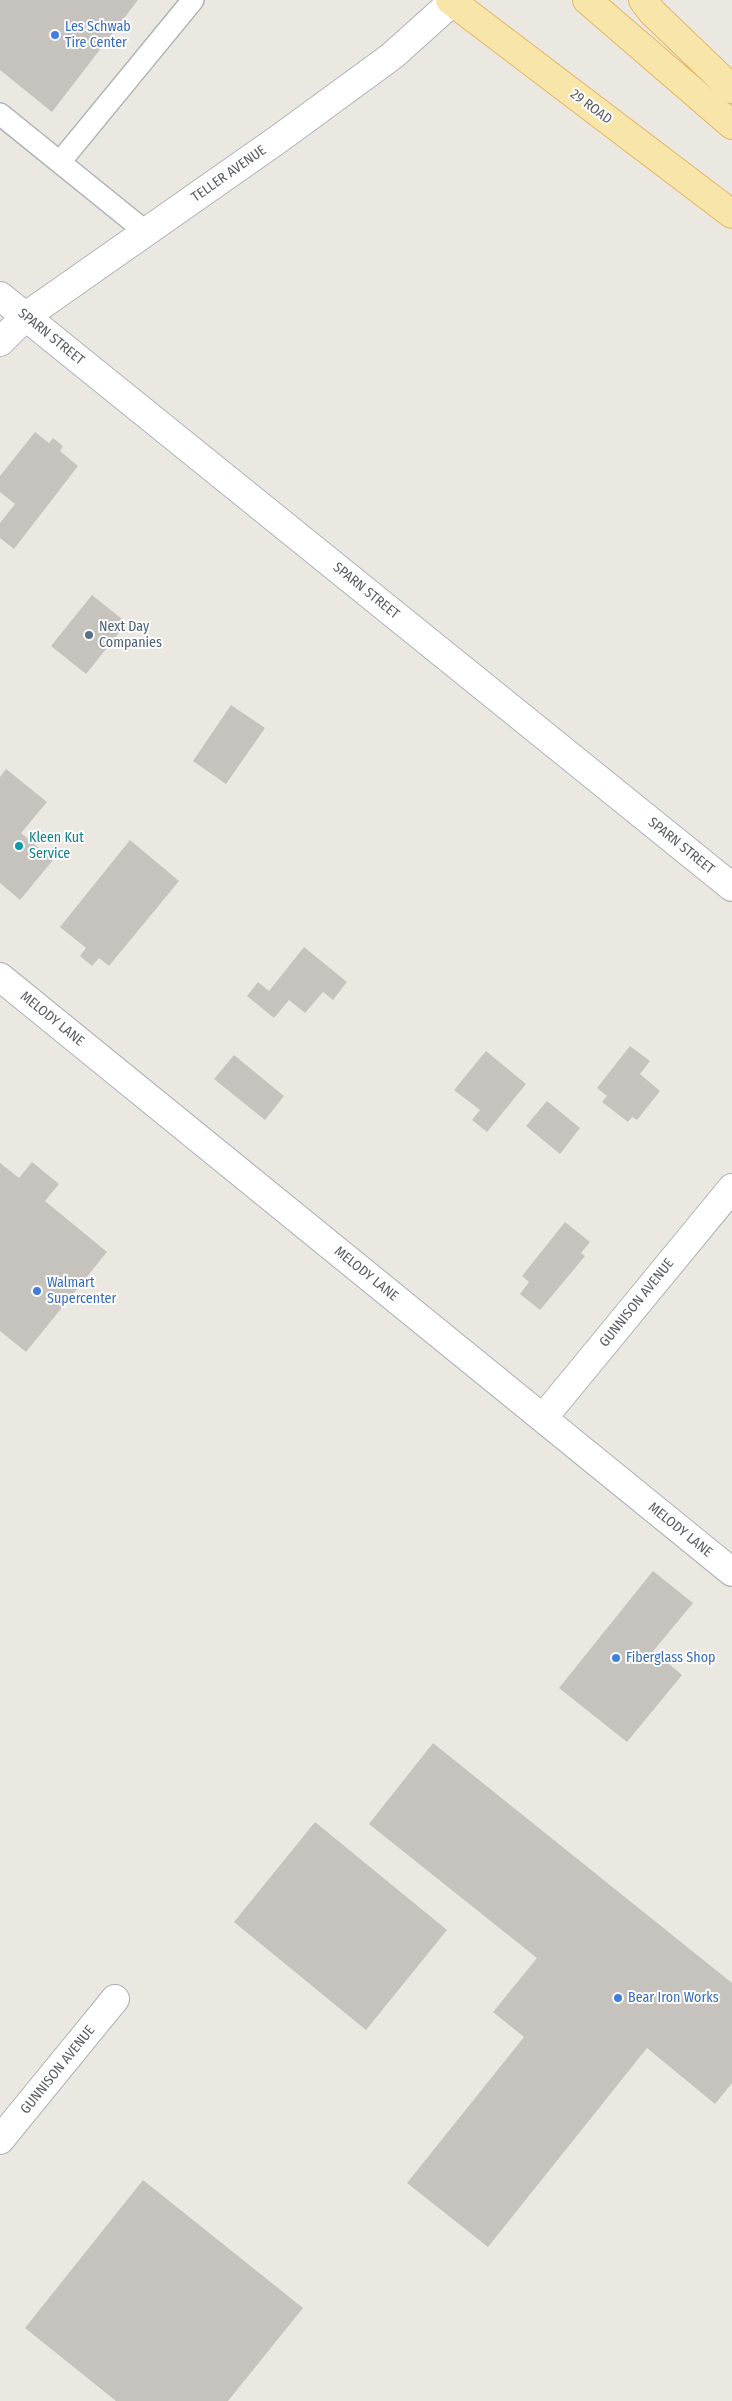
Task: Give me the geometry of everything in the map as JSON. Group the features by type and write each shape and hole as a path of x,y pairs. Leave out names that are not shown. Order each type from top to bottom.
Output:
{"main road":[{"path":"587,0 732,125"},
{"path":"643,0 652,12 732,89"},
{"name":"29 ROAD","path":"452,1 732,214"}],"street":[{"name":"TELLER AVENUE","path":"0,342 26,316 392,56 452,1"},
{"name":"SPARN STREET","path":"0,296 732,887"},
{"name":"MELODY LANE","path":"0,977 732,1572"},
{"name":"GUNNISON AVENUE","path":"543,1418 732,1188"},
{"name":"GUNNISON AVENUE","path":"0,2140 115,1999"}],"lane":[{"path":"60,162 192,0"},
{"path":"0,114 146,232"}],"building":[{"name":"Les Schwab Tire Center","path":"0,0 138,0 52,112 0,70"},
{"path":"35,432 49,443 53,438 63,446 60,451 78,466 14,549 0,538 0,523 15,504 0,492 0,476"},
{"name":"Next Day Companies","path":"92,595 127,623 86,674 51,646"},
{"path":"231,705 265,728 226,784 193,761"},
{"name":"Kleen Kut Service","path":"6,769 47,802 21,833 53,860 20,900 0,883 0,777"},
{"path":"130,840 179,881 109,966 99,958 92,966 80,956 86,948 60,927"},
{"path":"304,947 347,982 333,1000 323,992 305,1013 289,1000 274,1018 247,996 258,982 269,991"},
{"path":"630,1046 650,1061 640,1074 660,1091 637,1120 632,1117 628,1122 602,1102 607,1096 597,1088"},
{"path":"486,1051 526,1084 487,1132 472,1120 480,1110 454,1090"},
{"path":"234,1055 284,1096 265,1120 214,1079"},
{"path":"547,1101 580,1128 560,1154 526,1126"},
{"name":"Walmart Supercenter","path":"32,1162 59,1184 45,1201 107,1252 26,1352 0,1331 0,1163 19,1178"},
{"path":"565,1222 590,1242 581,1253 585,1256 540,1310 520,1294 529,1282 522,1276"},
{"name":"Fiberglass Shop","path":"653,1571 693,1603 645,1661 649,1664 657,1654 682,1675 627,1742 559,1688"},
{"name":"Bear Iron Works","path":"433,1743 732,1983 732,2083 715,2104 647,2048 488,2247 407,2183 524,2037 493,2012 537,1958 369,1824"},
{"path":"315,1822 447,1930 366,2030 234,1922"},
{"path":"143,2180 303,2308 228,2401 116,2401 25,2328"}],"place":[{"name":"Les Schwab Tire Center","path":"55,35"},
{"name":"Next Day Companies","path":"89,635"},
{"name":"Kleen Kut Service","path":"19,846"},
{"name":"Walmart Supercenter","path":"37,1291"},
{"name":"Fiberglass Shop","path":"616,1658"},
{"name":"Bear Iron Works","path":"618,1998"}]}
